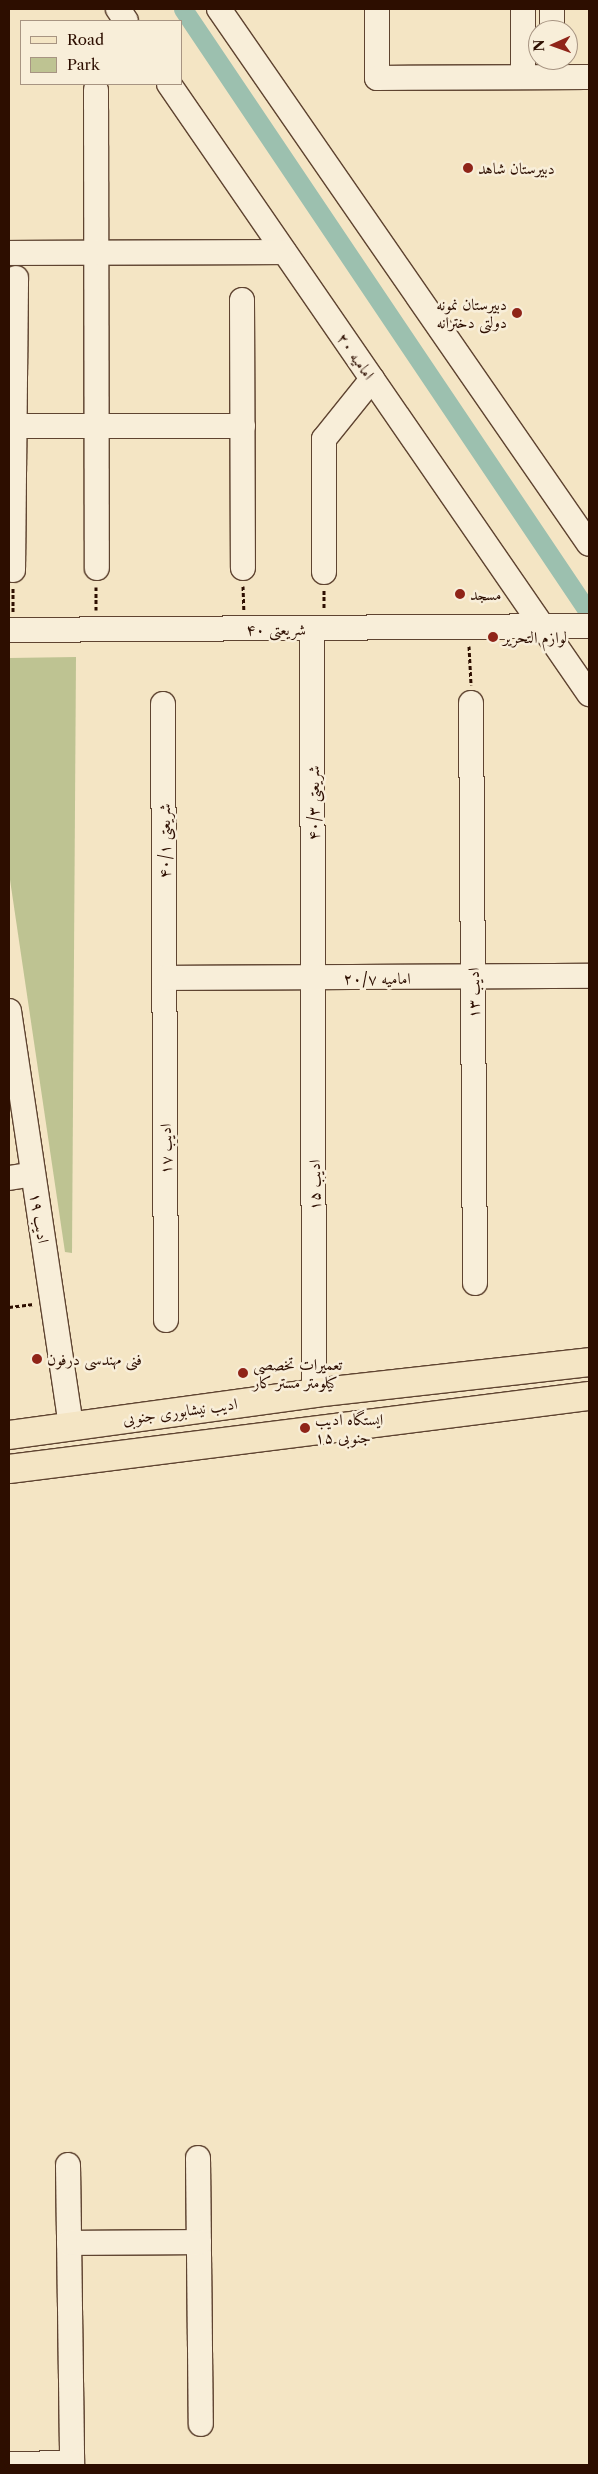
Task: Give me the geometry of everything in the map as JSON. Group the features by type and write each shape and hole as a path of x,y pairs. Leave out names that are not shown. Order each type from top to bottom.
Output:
{"main road":[{"name":"ادیب نیشابوری جنوبی","path":"9,1435 314,1393 589,1362"},
{"name":"ادیب نیشابوری جنوبی","path":"9,1468 589,1396"}],"street":[{"path":"118,9 125,20"},
{"path":"219,9 589,544"},
{"path":"377,9 377,78 523,77 549,70"},
{"path":"523,9 523,77"},
{"path":"558,70 589,77"},
{"name":"امامیه ۲۰","path":"170,85 589,694"},
{"path":"96,90 97,568"},
{"path":"9,253 284,252"},
{"path":"14,570 12,426 16,278"},
{"path":"242,300 243,568"},
{"path":"324,572 324,438 372,379"},
{"path":"12,426 243,426"},
{"name":"شریعتی ۴۰","path":"11,630 544,628 589,626"},
{"name":"شریعتی ۴۰/۳","path":"314,978 318,628"},
{"name":"ادیب ۱۳","path":"472,702 475,1284"},
{"name":"شریعتی ۴۰/۱","path":"163,704 164,978"},
{"name":"امامیه ۲۰/۷","path":"164,978 589,976"},
{"name":"ادیب ۱۷","path":"164,978 166,1320"},
{"name":"ادیب ۱۵","path":"314,978 314,1393"},
{"name":"ادیب ۱۹","path":"9,1010 71,1425"},
{"path":"9,1178 33,1174"},
{"path":"198,2158 201,2424"},
{"path":"9,2464 72,2464 68,2165"},
{"path":"69,2243 199,2242"}],"path":[{"path":"95,630 97,568"},
{"path":"243,568 244,629"},
{"path":"11,630 14,570"},
{"path":"318,628 324,572"},
{"path":"468,628 472,702"}],"green space":[{"path":"76,657 72,1253 65,1252 9,873 9,658"}],"waterway":[{"path":"183,9 589,613"}],"place":[{"name":"دبیرستان شاهد","path":"468,168"},
{"name":"دبیرستان نمونه دولتی دخترانه","path":"517,313"},
{"name":"مسجد","path":"460,594"},
{"name":"لوازم التحریر","path":"493,637"},
{"name":"فنی مهندسی درفون","path":"37,1359"},
{"name":"تعمیرات تخصصی کیلومتر مستر کار","path":"243,1373"},
{"name":"ایستگاه ادیب جنوبی ۱۵","path":"305,1428"}]}
